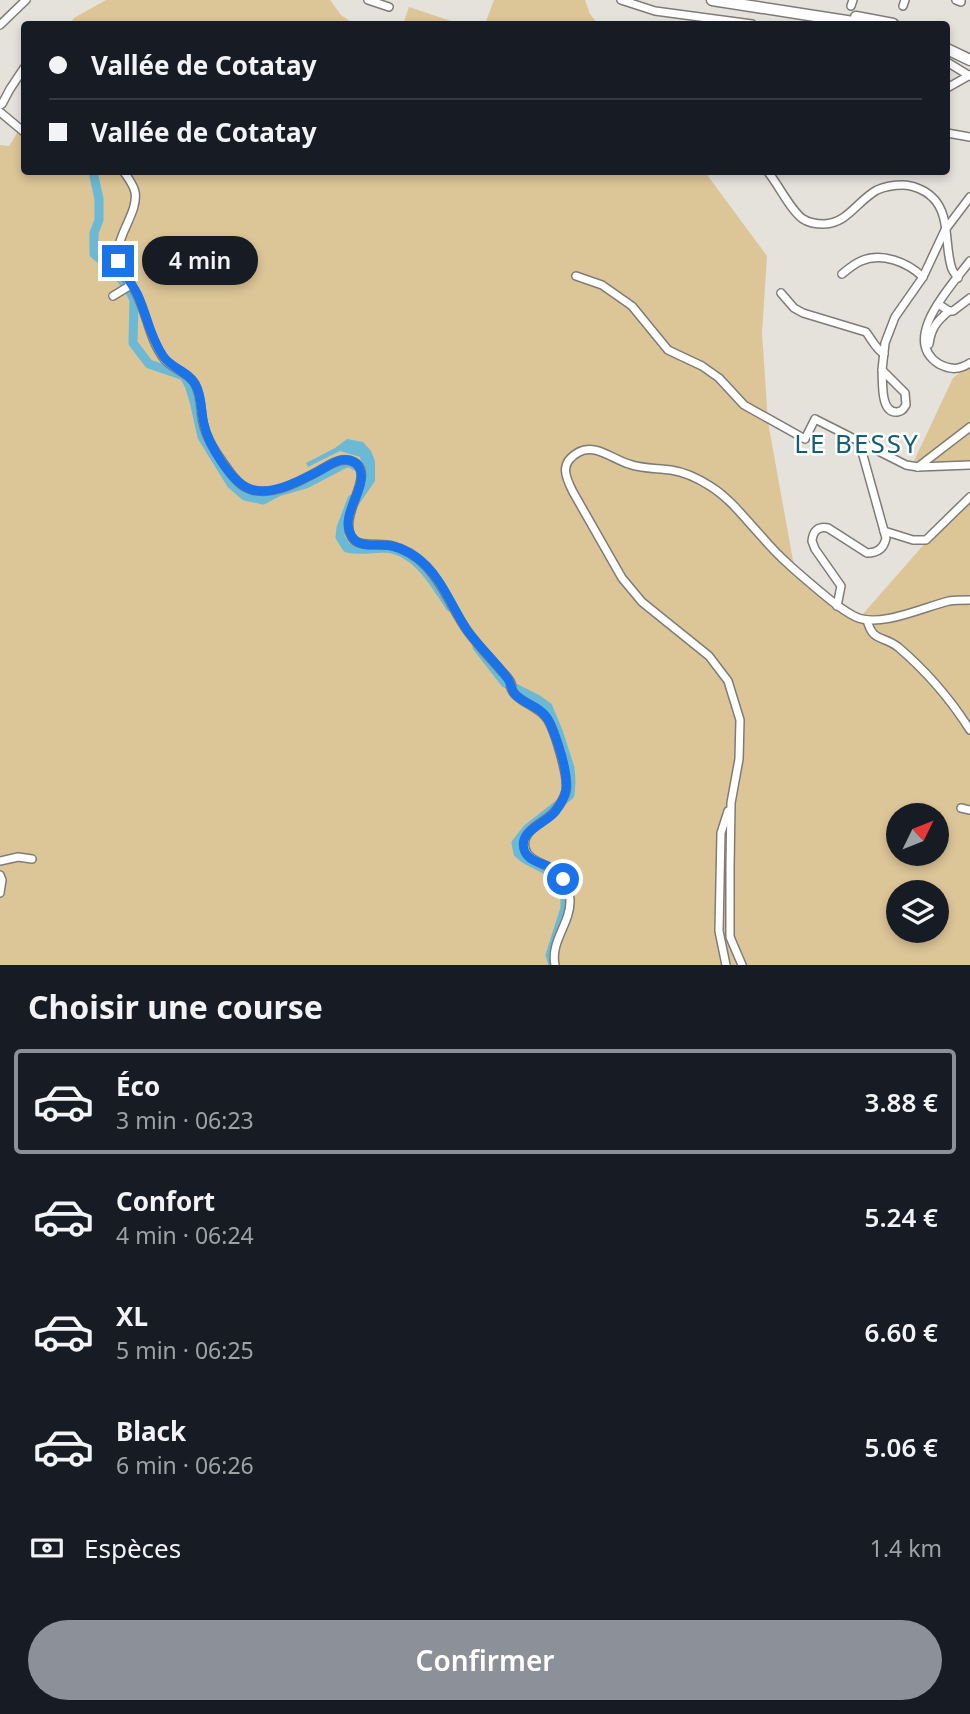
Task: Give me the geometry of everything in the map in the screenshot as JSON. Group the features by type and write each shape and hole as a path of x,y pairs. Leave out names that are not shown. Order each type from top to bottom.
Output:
{"highway":[{"path":"712,0 847,21"},
{"path":"751,0 881,21"},
{"path":"950,43 970,53"},
{"path":"950,50 970,60"}],"street":[{"path":"0,25 26,0"},
{"path":"368,0 389,7"},
{"path":"621,0 686,20"},
{"path":"956,0 961,0"},
{"path":"950,64 970,75"},
{"path":"21,72 1,107 21,129"},
{"path":"950,86 970,75"},
{"path":"950,134 970,137"},
{"path":"126,175 132,183 135,199 118,245 118,261 129,286 138,296 160,352 173,367 187,373 197,388 208,439 236,480 253,490 270,490 304,479 337,461 355,462 359,466 361,478 349,515 348,529 355,541 359,544 390,545 404,550 423,563 438,580 469,633 510,681 515,695 541,712 548,720 566,777 566,792 551,816 529,832 524,844 526,853 532,859 553,868 563,879 570,898 570,915 559,934 554,954 555,965"},
{"path":"770,175 797,214 813,223 836,222 848,216 876,191 891,184 909,185 932,197 944,219 952,270 958,278"},
{"path":"882,370 905,393 906,405 902,410 896,412 885,405 882,370 885,343 895,317 923,277 945,230 970,197"},
{"path":"842,274 859,262 874,257 900,262 923,277"},
{"path":"970,261 929,318 924,336 930,356 937,362 949,369 960,369 970,363"},
{"path":"576,276 602,285 632,306 668,350 702,366 719,378 744,405 805,439 816,419 906,465 970,465"},
{"path":"113,296 129,286"},
{"path":"781,293 794,308 803,313 866,332 878,351 884,354"},
{"path":"929,344 934,325 970,298"},
{"path":"938,304 951,311"},
{"path":"918,467 970,427"},
{"path":"838,606 841,586 815,549 812,541 816,530 828,528 861,549 873,553 879,551 886,538 859,442"},
{"path":"726,965 719,931 721,833 731,803 739,759 740,720 728,681 709,656 642,602 622,578 567,480 565,473 569,460 581,451 594,449 625,464 673,470 710,486 726,497 791,567 838,606 858,618 887,618 952,600 970,600"},
{"path":"884,531 913,540 926,540 970,496"},
{"path":"867,620 870,631 895,645 914,663 943,694 970,730"},
{"path":"731,803 730,937 742,965"},
{"path":"961,808 970,810"},
{"path":"0,861 18,857 32,859"},
{"path":"0,875 0,893"}],"shaded area":[{"path":"106,0 330,0 341,15 350,21 72,21"},
{"path":"494,0 585,0 596,21 486,21"},
{"path":"409,7 451,21 404,21"},
{"path":"21,127 21,175 707,175 767,256 762,333 768,422 794,566 836,599 862,615 970,492 970,965 0,965 0,145 9,146"},
{"path":"970,365 970,462 914,461 953,378"}],"water":[{"path":"347,439 363,442 375,461 375,481 353,513 365,477 360,457 340,451 308,467 306,463"}],"waterway":[{"path":"94,175 99,199 94,254 127,286 134,300 133,343 149,364 184,376 194,401 202,437 231,484 245,496 263,500 278,492 306,484 346,463 355,466"},
{"path":"352,499 340,537 347,548 386,548 407,555 424,570 450,607"},
{"path":"477,647 505,683 548,707 570,768 570,795 527,829 516,843 518,853 525,859 552,873 560,883 565,897 565,908 550,955 553,965"}],"district":[{"name":"LE BESSY","path":"857,443"}],"route":[{"path":"118,261 138,296 160,352 173,367 187,373 197,388 208,439 236,480 253,490 270,490 304,479 337,461 355,462 359,466 361,478 349,515 348,529 355,541 359,544 390,545 415,556 423,563 438,580 469,633 510,681 515,695 541,712 548,720 566,777 566,792 555,812 529,832 524,844 526,853 532,859 553,868 563,879"}]}
